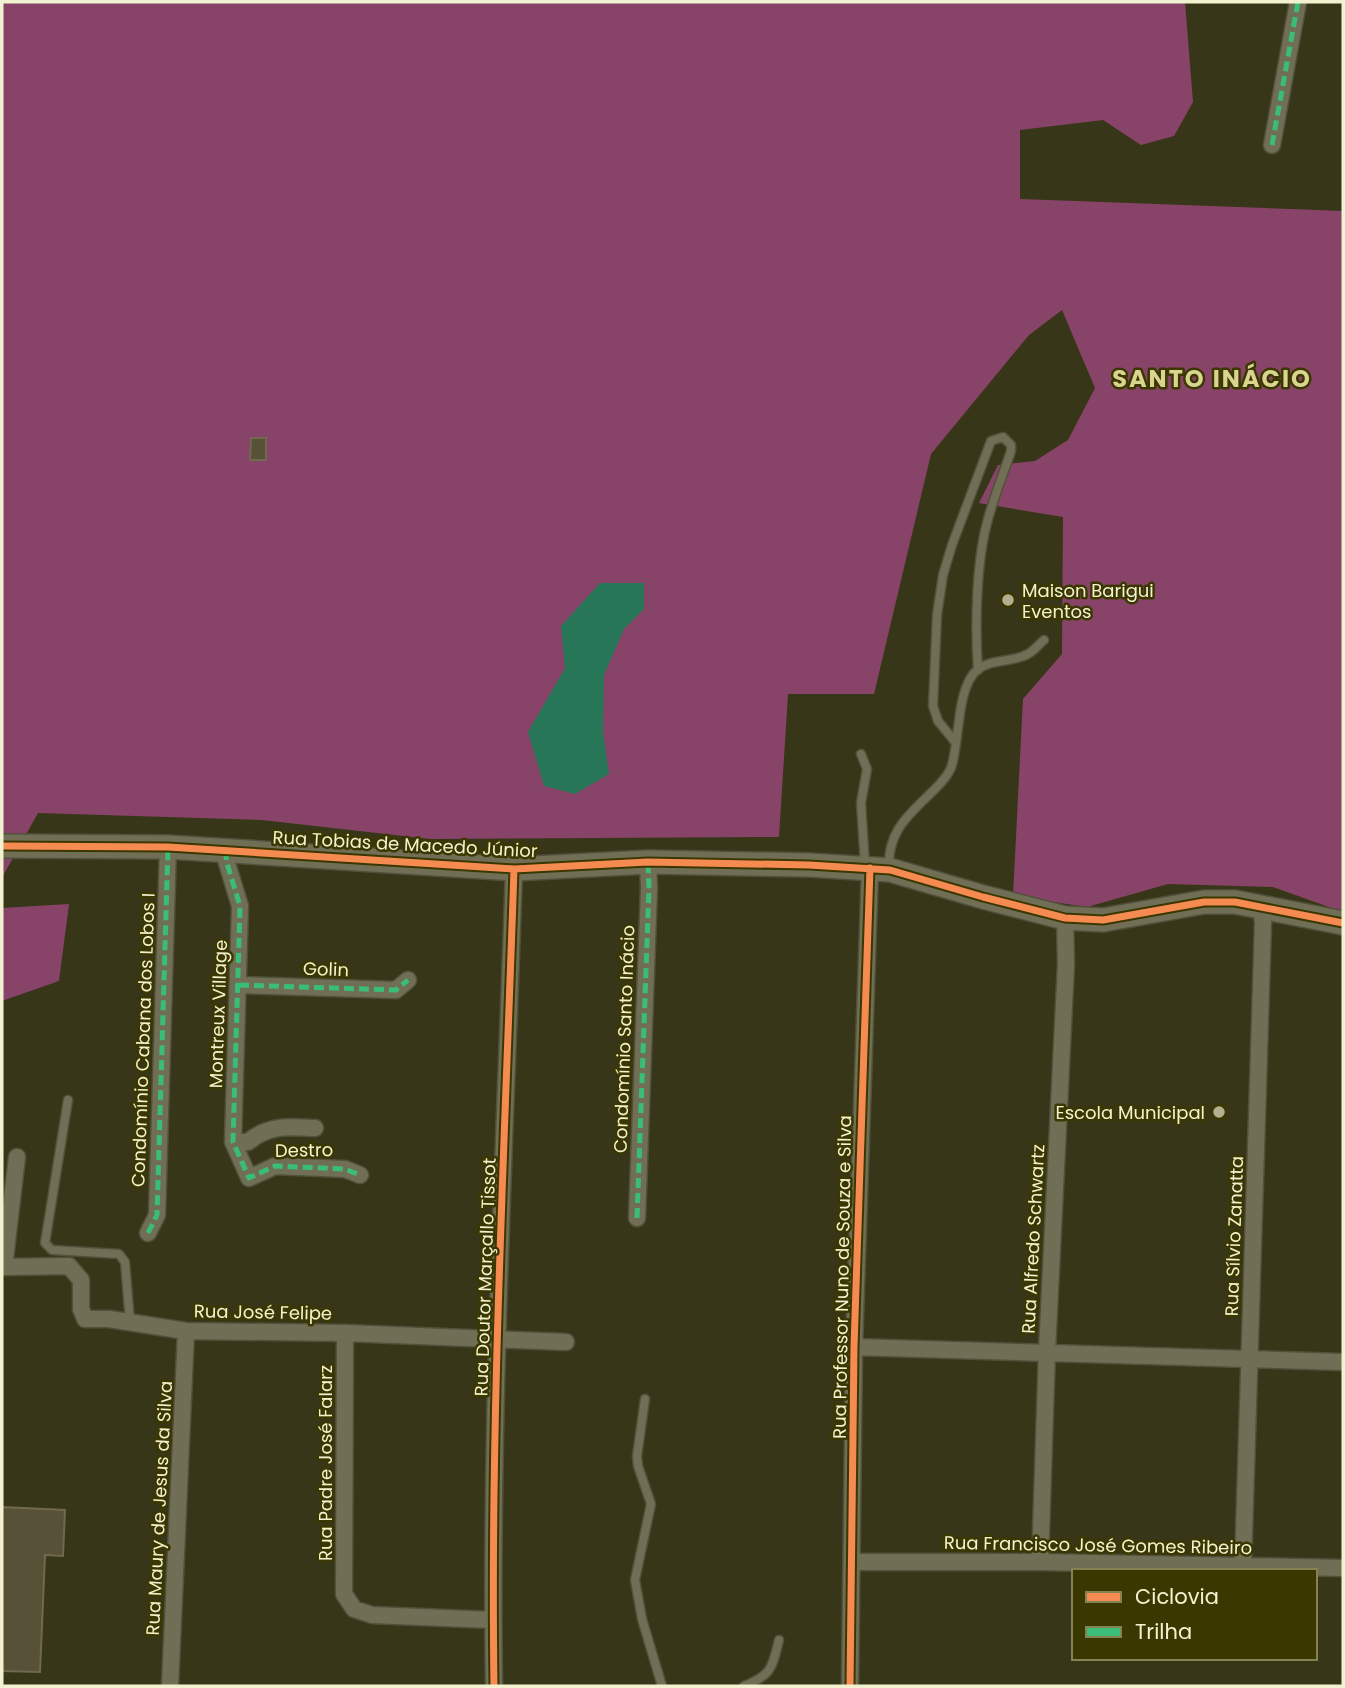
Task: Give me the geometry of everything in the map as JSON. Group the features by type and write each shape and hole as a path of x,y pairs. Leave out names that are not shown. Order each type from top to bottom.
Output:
{"street":[{"path":"1272,145 1298,2"},
{"name":"Rua Tobias de Macedo Júnior","path":"2,846 168,847 514,869 648,862 809,865 875,869 1065,918 1103,920 1204,902 1235,902 1343,923"},
{"name":"Condomínio Cabana dos Lobos I","path":"148,1233 157,1215 168,847"},
{"name":"Montreux Village","path":"227,850 226,860 240,906 233,1142 249,1178"},
{"name":"Condomínio Santo Inácio","path":"637,1217 648,862"},
{"name":"Rua Doutor Marçallo Tissot","path":"494,1686 498,1340 514,869"},
{"name":"Rua Professor Nuno de Souza e Silva","path":"850,1686 854,1347 875,869"},
{"name":"Rua Sílvio Zanatta","path":"1243,1566 1263,923 1261,907"},
{"name":"Rua Alfredo Schwartz","path":"1040,1562 1047,1351 1066,964 1065,918"},
{"name":"Golin","path":"239,985 396,990 408,980"},
{"path":"233,1142 248,1142 256,1135 278,1126 315,1128"},
{"path":"3,1267 17,1157"},
{"name":"Destro","path":"249,1178 275,1166 345,1169 360,1175"},
{"name":"Rua José Felipe","path":"3,1267 69,1266 81,1280 81,1309 85,1319 130,1322 186,1331 345,1333 566,1342"},
{"name":"Rua Maury de Jesus da Silva","path":"170,1686 186,1331"},
{"name":"Rua Padre José Falarz","path":"345,1333 344,1594 354,1609 372,1615 493,1620"},
{"path":"854,1347 1343,1362"},
{"name":"Rua Francisco José Gomes Ribeiro","path":"853,1562 1040,1562 1343,1568"}],"lane":[{"path":"956,743 938,721 933,706 939,601 952,545 991,441 1003,437 1011,445 1011,451 987,523 983,545 976,633 978,670"},
{"path":"875,869 889,856 893,838 902,820 940,784 951,769 959,718 969,680 978,670 997,660 1026,655 1044,640"},
{"path":"861,754 867,769 861,803 875,869"},
{"path":"68,1100 45,1243 52,1250 119,1254 125,1262 130,1322"},
{"path":"645,1399 637,1456 651,1504 635,1580 642,1619 662,1686"},
{"path":"744,1686 768,1674 773,1666 779,1640"}],"shaded area":[{"path":"2,2 1185,2 1193,102 1174,136 1141,145 1103,120 1020,130 1020,199 1343,211 1343,912 1273,887 1168,884 1087,907 1013,896 1023,699 1062,654 1063,517 979,503 998,465 1035,461 1068,440 1095,388 1062,310 1029,335 931,454 874,694 788,694 779,837 430,839 262,820 38,813 4,874 2,888"},
{"path":"600,583 644,583 644,609 624,629 604,675 603,732 609,774 575,794 544,786 528,732 565,668 561,626"},
{"path":"69,904 59,981 2,1001 2,908"}],"building":[{"path":"251,438 266,438 266,460 250,460"},
{"path":"2,1507 65,1510 63,1556 45,1555 40,1672 2,1671"}],"marked path":[{"path":"1272,145 1298,2"},
{"path":"148,1233 157,1215 168,847"},
{"path":"227,850 226,860 240,906 233,1142 249,1178 275,1166 345,1169 360,1175"},
{"path":"637,1218 648,862"},
{"path":"239,985 396,990 408,980"}],"cycle path":[{"path":"2,846 168,847 514,869 648,862 809,865 890,870 1065,918 1103,920 1204,902 1235,902 1343,923"},
{"path":"850,1686 854,1347 870,868"},
{"path":"494,1686 496,1380 514,869"}],"place":[{"name":"Maison Barigui Eventos","path":"1008,600"},
{"name":"Escola Municipal","path":"1219,1112"}],"district":[{"name":"SANTO INÁCIO","path":"1212,378"}]}
